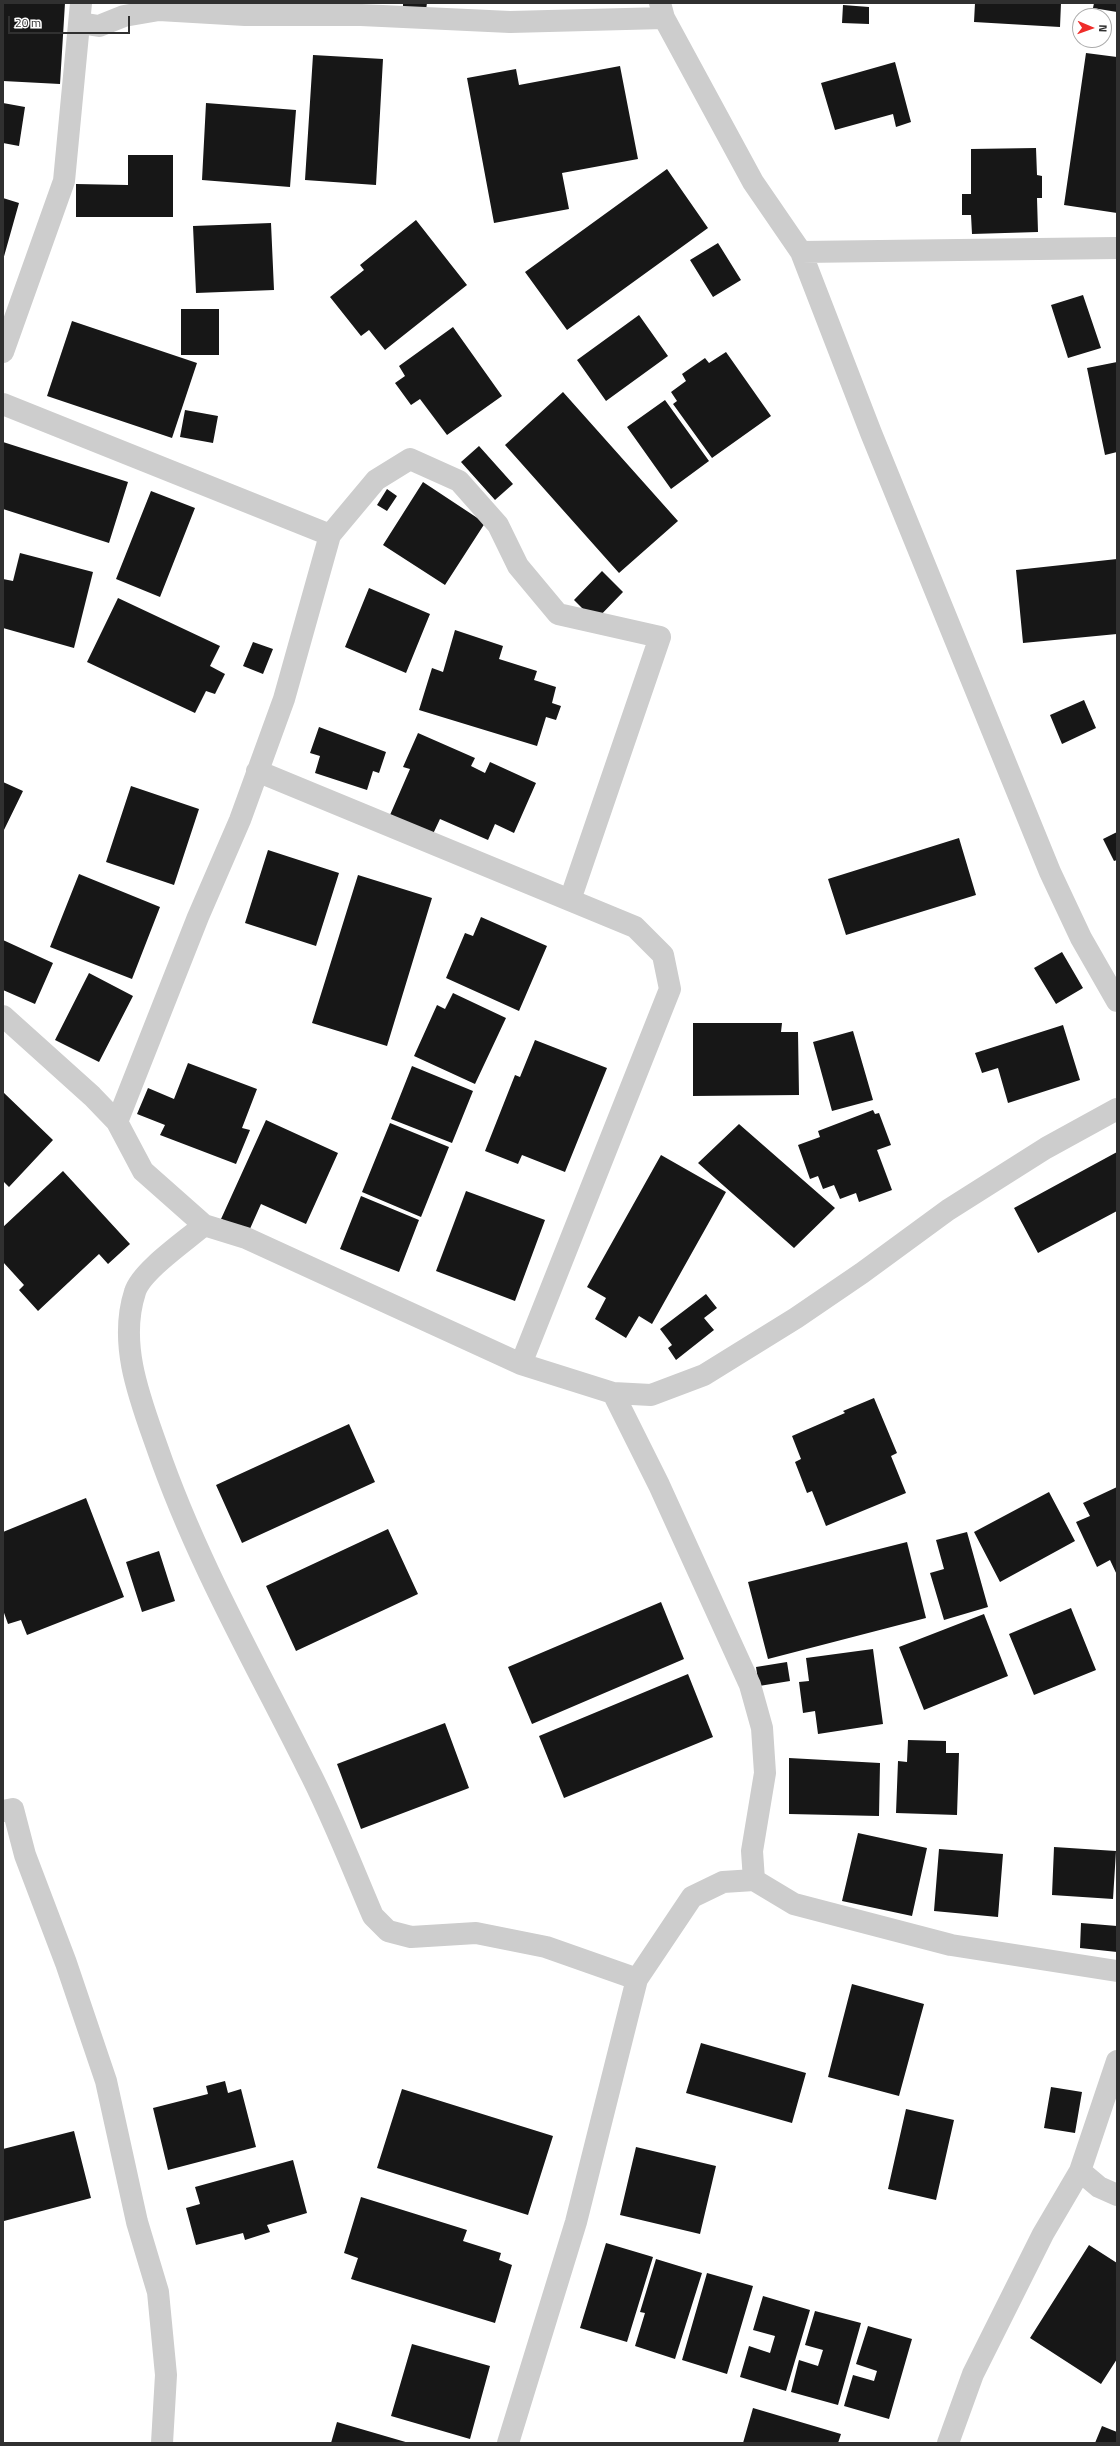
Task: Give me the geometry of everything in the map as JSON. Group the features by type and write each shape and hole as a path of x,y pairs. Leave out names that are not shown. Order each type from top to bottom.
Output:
{"street":[{"path":"81,13 99,26 124,16 159,10 245,15 361,15 510,22 662,10 753,182 801,252 871,433 1050,872 1081,938 1117,1001"},
{"path":"3,352 64,181 81,13"},
{"path":"801,252 1117,248"},
{"path":"3,404 330,535"},
{"path":"117,1122 198,917 240,820 284,699 330,535 376,480 410,459 459,481 498,525 518,566 558,614 660,637 570,900"},
{"path":"257,771 635,927 663,955 670,990 521,1364"},
{"path":"3,1016 92,1096 117,1122 143,1170 204,1225 246,1238 521,1364 613,1393 651,1395 704,1375 808,1310 948,1210 1046,1148 1117,1109"},
{"path":"204,1225 155,1266 135,1290 130,1325 130,1353 137,1391 183,1518 207,1572 309,1769 373,1916 388,1931 411,1937 476,1933 546,1947 637,1979"},
{"path":"613,1393 659,1485 750,1685 762,1728 765,1773 752,1851 754,1880"},
{"path":"3,1811 13,1809 25,1855 66,1963 106,2081 137,2222 158,2292 166,2375 162,2443"},
{"path":"508,2443 576,2222 637,1979 692,1897 723,1882 754,1880 794,1904 951,1944 1117,1971"},
{"path":"948,2443 973,2374 1044,2234 1080,2172 1117,2061"},
{"path":"1080,2172 1099,2187 1117,2195"}],"building":[{"path":"3,3 65,3 60,84 3,81"},
{"path":"403,3 427,3 426,10 403,9"},
{"path":"975,3 1061,3 1060,27 974,22"},
{"path":"1094,3 1117,3 1117,12 1112,11 1112,8 1093,8"},
{"path":"843,5 869,7 869,24 842,23"},
{"path":"1086,53 1117,57 1117,213 1064,205"},
{"path":"313,55 383,59 376,185 305,180"},
{"path":"895,62 911,122 896,127 893,114 835,130 821,83"},
{"path":"620,66 638,159 562,173 569,209 494,223 467,78 516,69 519,85"},
{"path":"3,103 25,107 19,146 3,143"},
{"path":"206,103 296,110 290,187 202,180"},
{"path":"1036,148 1037,175 1042,176 1042,198 1037,198 1038,232 972,234 971,215 962,215 962,194 971,194 971,149"},
{"path":"128,155 173,155 173,217 76,217 76,184 128,185"},
{"path":"667,169 708,228 567,330 525,272"},
{"path":"3,198 19,203 3,260"},
{"path":"416,220 467,285 385,350 369,330 361,336 330,297 364,270 360,265"},
{"path":"271,223 274,290 196,293 193,226"},
{"path":"718,243 741,280 713,297 690,260"},
{"path":"1083,295 1101,348 1068,358 1051,305"},
{"path":"181,309 219,309 219,355 181,355"},
{"path":"639,315 668,356 606,401 577,360"},
{"path":"72,321 197,363 172,438 47,396"},
{"path":"453,327 502,396 447,435 420,399 411,405 395,383 405,376 399,366"},
{"path":"726,352 771,416 712,458 673,404 677,401 671,392 686,381 682,374 705,358 709,363"},
{"path":"1117,362 1117,452 1105,455 1087,368"},
{"path":"563,392 678,521 619,573 505,445"},
{"path":"665,400 709,461 671,489 627,427"},
{"path":"185,410 218,416 213,443 180,437"},
{"path":"3,442 128,482 109,543 3,509"},
{"path":"479,446 513,484 495,500 461,462"},
{"path":"423,482 485,523 445,585 383,545"},
{"path":"387,489 397,496 387,511 377,505"},
{"path":"151,491 195,508 160,597 116,579"},
{"path":"20,553 93,572 74,648 3,628 3,579 13,581"},
{"path":"1117,559 1117,634 1023,643 1016,570"},
{"path":"602,571 623,592 595,621 574,600"},
{"path":"369,588 430,614 406,673 345,647"},
{"path":"118,598 220,646 210,666 225,674 215,694 206,691 195,713 87,662"},
{"path":"455,630 503,646 499,659 537,671 534,680 556,687 552,703 561,706 556,720 546,717 537,746 419,710 432,668 443,672"},
{"path":"253,642 273,649 263,674 243,666"},
{"path":"1084,700 1096,728 1062,744 1050,715"},
{"path":"319,727 386,752 379,773 373,771 367,790 315,773 320,756 310,753"},
{"path":"418,733 475,758 471,766 485,773 490,762 536,783 514,833 495,824 488,840 440,819 433,834 390,815 410,769 403,767"},
{"path":"3,782 23,791 3,832"},
{"path":"131,786 199,809 174,885 106,862"},
{"path":"1117,832 1117,860 1114,861 1103,839"},
{"path":"959,838 976,895 846,935 828,879"},
{"path":"268,850 339,873 316,946 245,923"},
{"path":"79,874 160,907 132,979 50,947"},
{"path":"358,875 432,898 387,1046 312,1023"},
{"path":"481,917 547,946 519,1011 446,978 465,933 473,936"},
{"path":"3,940 53,963 35,1004 3,990"},
{"path":"1062,952 1083,988 1056,1004 1034,968"},
{"path":"89,973 133,996 99,1062 55,1040"},
{"path":"453,993 506,1018 475,1084 414,1056 437,1005 445,1009"},
{"path":"693,1023 782,1023 781,1032 798,1032 799,1095 693,1096"},
{"path":"1063,1025 1080,1080 1008,1103 998,1068 982,1073 975,1053"},
{"path":"853,1031 873,1100 832,1111 813,1042"},
{"path":"535,1040 607,1068 565,1172 522,1155 518,1164 485,1151 515,1075 520,1077"},
{"path":"188,1063 257,1089 242,1128 250,1130 236,1164 160,1135 165,1125 137,1114 148,1088 174,1099"},
{"path":"412,1066 473,1091 452,1143 391,1119"},
{"path":"3,1092 53,1140 9,1187 3,1181"},
{"path":"873,1110 875,1114 879,1113 891,1145 877,1150 892,1190 859,1202 856,1193 840,1199 834,1185 823,1189 818,1176 810,1179 798,1145 820,1137 818,1131"},
{"path":"266,1120 338,1153 306,1224 261,1204 249,1231 221,1219"},
{"path":"390,1123 449,1147 421,1217 362,1192"},
{"path":"739,1124 835,1208 794,1248 698,1163"},
{"path":"1117,1152 1117,1211 1038,1253 1014,1208"},
{"path":"661,1155 726,1192 652,1324 639,1316 626,1338 595,1319 606,1298 587,1287"},
{"path":"63,1171 130,1244 108,1264 99,1254 38,1311 19,1290 24,1285 3,1262 3,1227"},
{"path":"466,1191 545,1220 515,1301 436,1271"},
{"path":"361,1196 419,1220 399,1272 340,1249"},
{"path":"706,1294 717,1308 704,1318 714,1330 676,1360 668,1348 672,1345 660,1329"},
{"path":"874,1398 897,1453 891,1456 906,1493 826,1526 812,1491 807,1493 795,1462 801,1459 792,1436 845,1413 843,1411"},
{"path":"349,1424 375,1482 242,1543 216,1485"},
{"path":"1117,1487 1117,1575 1110,1560 1097,1567 1076,1522 1090,1516 1083,1503"},
{"path":"1049,1492 1075,1541 1000,1582 974,1532"},
{"path":"86,1498 124,1597 27,1635 21,1620 8,1624 3,1610 3,1532"},
{"path":"388,1529 418,1594 296,1651 266,1586"},
{"path":"967,1532 988,1607 944,1620 930,1573 944,1569 936,1540"},
{"path":"907,1542 926,1618 768,1659 748,1582"},
{"path":"159,1551 175,1601 142,1612 126,1562"},
{"path":"661,1602 684,1659 532,1724 508,1667"},
{"path":"1071,1608 1096,1670 1034,1695 1009,1634"},
{"path":"984,1614 1008,1676 924,1710 899,1647"},
{"path":"873,1649 883,1724 818,1734 815,1711 803,1713 799,1682 809,1681 806,1658"},
{"path":"787,1662 790,1681 759,1686 756,1667"},
{"path":"688,1674 713,1737 564,1798 539,1736"},
{"path":"445,1723 469,1788 361,1829 337,1764"},
{"path":"908,1740 946,1741 946,1753 959,1753 957,1815 896,1813 898,1761 907,1762"},
{"path":"789,1758 880,1763 879,1816 789,1814"},
{"path":"858,1833 927,1848 912,1916 842,1901"},
{"path":"1054,1847 1116,1851 1113,1899 1052,1895"},
{"path":"939,1849 1003,1854 998,1917 934,1911"},
{"path":"1081,1923 1117,1926 1117,1952 1080,1948"},
{"path":"852,1984 924,2004 899,2096 828,2077"},
{"path":"701,2043 806,2073 792,2123 686,2093"},
{"path":"225,2081 228,2093 241,2089 256,2147 168,2170 153,2108 208,2094 206,2086"},
{"path":"1051,2087 1082,2092 1075,2133 1044,2128"},
{"path":"402,2089 553,2136 528,2215 377,2168"},
{"path":"906,2109 954,2120 936,2200 888,2189"},
{"path":"74,2131 91,2198 4,2221 3,2149"},
{"path":"636,2147 716,2166 700,2234 620,2215"},
{"path":"293,2160 307,2213 267,2225 270,2232 245,2240 243,2233 196,2245 186,2208 200,2204 195,2187"},
{"path":"361,2197 467,2230 463,2241 501,2253 499,2260 512,2265 495,2323 351,2279 358,2258 344,2253"},
{"path":"606,2243 653,2257 627,2342 580,2328"},
{"path":"1089,2245 1117,2263 1117,2359 1101,2384 1030,2338"},
{"path":"656,2259 702,2273 675,2359 635,2346 645,2313 640,2312"},
{"path":"707,2273 753,2286 727,2374 682,2360"},
{"path":"763,2296 810,2310 786,2391 740,2377 749,2346 770,2353 775,2336 753,2330"},
{"path":"815,2311 861,2323 838,2405 791,2392 799,2360 818,2366 823,2350 805,2345"},
{"path":"868,2326 912,2339 889,2419 844,2406 853,2375 874,2381 877,2371 856,2364"},
{"path":"412,2344 490,2366 470,2439 391,2416"},
{"path":"753,2408 841,2434 838,2443 743,2443"},
{"path":"337,2422 409,2443 331,2443"},
{"path":"1102,2426 1117,2432 1117,2443 1095,2443"}]}
